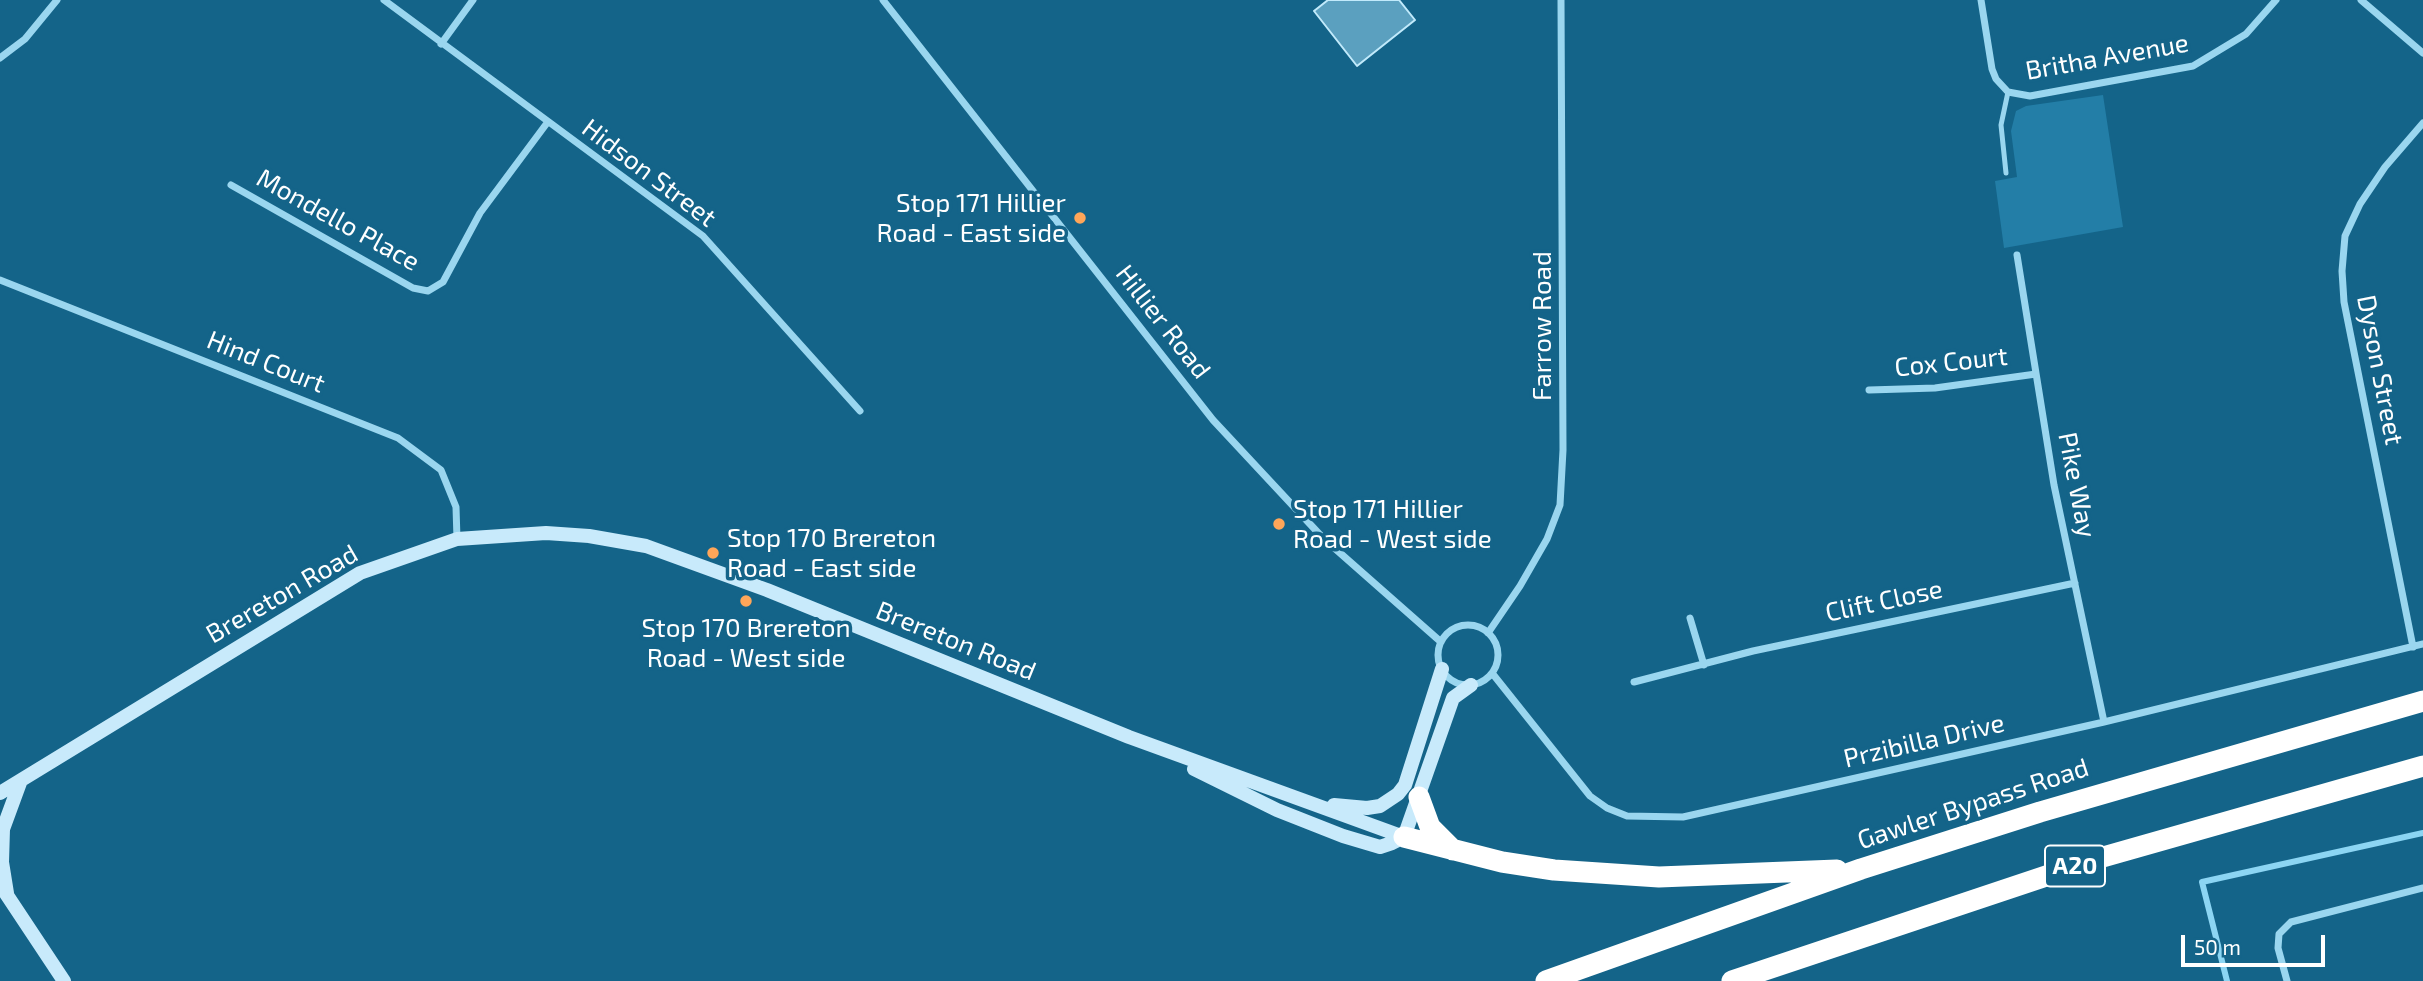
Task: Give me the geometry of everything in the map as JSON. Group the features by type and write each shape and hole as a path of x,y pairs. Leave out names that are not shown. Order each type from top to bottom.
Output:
{"highway":[{"name":"Gawler Bypass Road","path":"1546,981 1861,869 2091,796 2423,701"},
{"name":"A20","path":"1732,981 2103,857 2423,765"},
{"path":"1419,797 1430,827 1454,850"},
{"path":"1404,837 1553,870 1659,877 1861,869"}],"street":[{"path":"0,58 25,39 57,0"},
{"name":"Hidson Street","path":"384,0 703,236 860,411"},
{"path":"441,44 473,0"},
{"name":"Hillier Road","path":"883,0 1213,420 1323,538 1441,642"},
{"name":"Farrow Road","path":"1488,633 1527,574 1560,505 1563,450 1560,0"},
{"name":"Britha Avenue","path":"1981,0 1992,69 2008,92 2030,96 2193,66 2246,34 2276,0"},
{"path":"2361,0 2423,53"},
{"name":"Dyson Street","path":"2413,647 2344,302 2342,251 2360,204 2385,167 2423,122"},
{"name":"Mondello Place","path":"231,185 413,289 428,290 443,282 480,212 547,123"},
{"name":"Pike Way","path":"2018,255 2036,374 2104,722"},
{"name":"Hind Court","path":"0,280 398,438 441,470 456,507 457,539"},
{"name":"Cox Court","path":"1869,390 1936,388 2036,374"},
{"name":"Brereton Road","path":"0,793 360,573 457,539 546,533 589,536 646,546 767,590 1129,737 1404,837"},
{"name":"Clift Close","path":"1634,682 1793,642 2075,583"},
{"path":"1690,618 1704,665"},
{"path":"1404,837 1453,698 1492,673 1498,657 1494,640 1488,633 1472,625 1462,625 1447,634 1438,651 1442,669 1454,681 1471,685"},
{"name":"Przibilla Drive","path":"1492,673 1590,796 1607,808 1627,816 1683,817 2104,722 2423,644"},
{"name":"Brereton Road","path":"1298,799 1367,808 1380,806 1398,794 1405,785 1442,669"},
{"name":"Brereton Road","path":"1129,737 1277,810 1343,836 1380,847 1404,837"},
{"path":"0,783 21,780 3,829 3,889 64,981"},
{"path":"2287,981 2278,948 2279,934 2291,922 2423,888"}],"lane":[{"name":"Britha Avenue","path":"2006,173 2001,125 2008,92"}],"shaded area":[{"path":"2103,95 2123,227 2004,248 1995,181 2017,177 2011,131 2016,111 2026,106"}],"building":[{"path":"1328,0 1399,0 1415,20 1357,66 1314,11"}],"waterway":[{"path":"2227,981 2202,882 2423,833"}],"place":[{"name":"Stop 171 Hillier Road - East side","path":"1080,218"},
{"name":"Stop 171 Hillier Road - West side","path":"1279,524"},
{"name":"Stop 170 Brereton Road - East side","path":"713,553"},
{"name":"Stop 170 Brereton Road - West side","path":"746,601"}]}
